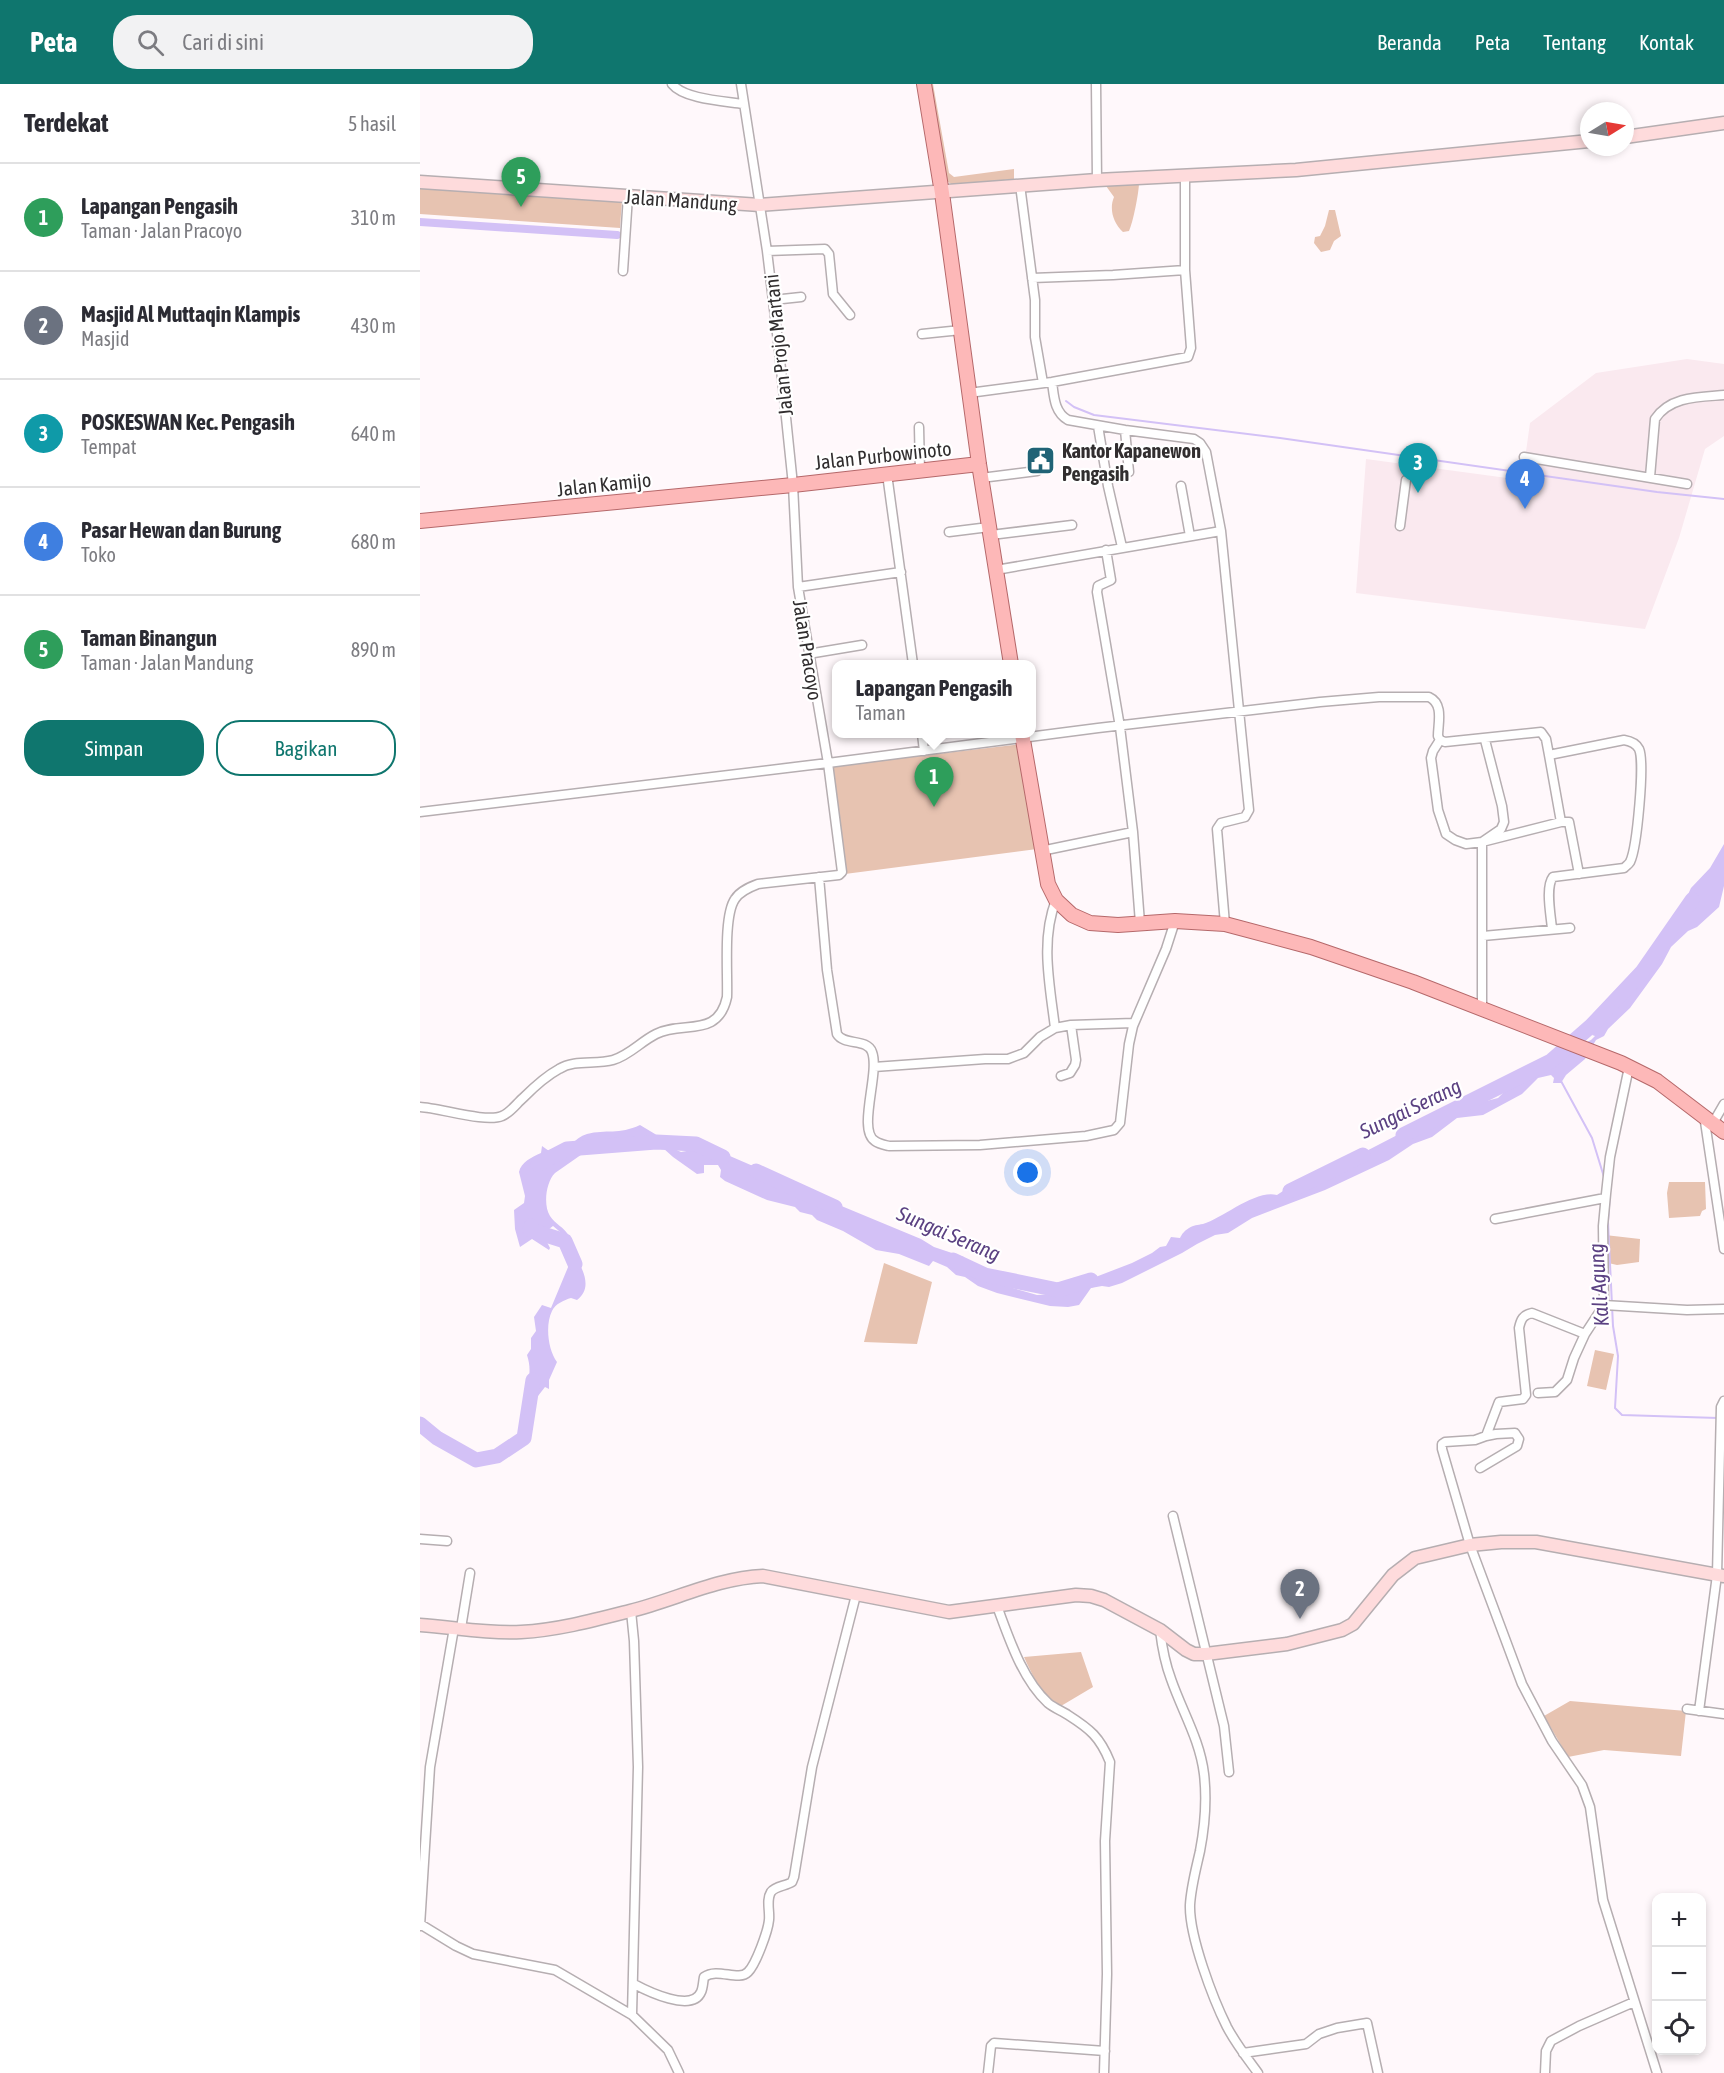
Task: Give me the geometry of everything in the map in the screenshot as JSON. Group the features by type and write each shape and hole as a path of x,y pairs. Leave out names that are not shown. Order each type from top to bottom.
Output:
{"main road":[{"path":"924,84 942,193 981,478 1010,660"},
{"name":"Jalan Purbowinoto","path":"793,485 979,464"},
{"name":"Jalan Kamijo","path":"420,521 793,485"},
{"path":"1023,738 1048,884 1056,900 1072,915 1090,923 1118,925 1175,921 1225,924 1311,947 1413,982 1625,1065 1657,1081 1714,1123"}],"street":[{"path":"672,84 680,91 693,96 742,104"},
{"name":"Jalan Projo Martani","path":"741,84 742,104 767,251 793,485"},
{"path":"1096,84 1097,180"},
{"path":"1634,136 1724,123"},
{"name":"Jalan Mandung","path":"420,182 760,205 942,193 1020,185 1296,170 1580,142"},
{"path":"969,393 1188,357 1191,348 1185,270 1185,176"},
{"path":"1020,185 1035,300 1033,326 1047,382 1057,410 1062,417 1074,422 1194,439 1200,442 1206,452 1221,531 1249,810 1245,817 1221,823 1217,829 1225,924"},
{"path":"623,271 628,196"},
{"path":"767,251 825,249 829,254 833,294 850,315"},
{"path":"1032,278 1185,270"},
{"path":"773,300 801,297"},
{"path":"922,334 961,330"},
{"path":"1650,477 1655,419 1659,413 1687,398 1724,395"},
{"path":"1098,426 1108,486 1122,547"},
{"path":"919,427 920,471"},
{"path":"1125,430 1129,472"},
{"path":"981,478 1037,471 1040,468 1039,455"},
{"path":"1524,457 1687,484"},
{"path":"888,474 912,660"},
{"path":"1400,526 1406,480"},
{"name":"Jalan Pracoyo","path":"793,485 798,587 828,763 842,874 819,877"},
{"path":"1181,486 1190,536"},
{"path":"949,532 1072,525"},
{"path":"996,570 1221,531"},
{"path":"1106,550 1111,580 1096,588 1120,727 1133,832 1140,923"},
{"path":"798,587 901,572"},
{"path":"808,654 862,645"},
{"path":"1036,735 1379,697 1429,697 1434,699 1438,707 1440,740"},
{"path":"1440,740 1451,743 1541,732 1546,739 1562,822"},
{"path":"922,738 924,751"},
{"path":"420,812 924,751 1010,738"},
{"path":"1440,740 1431,758 1438,810 1446,834 1466,844 1569,822 1579,873"},
{"path":"1482,842 1501,830 1504,822 1485,740"},
{"path":"1549,755 1624,740 1631,741 1638,747 1642,762 1637,824 1631,860 1624,868 1559,876 1550,880 1552,929"},
{"path":"1041,851 1133,832"},
{"path":"1482,842 1482,1009"},
{"path":"420,1107 484,1118 501,1116 559,1068 612,1060 628,1054 665,1030 705,1025 715,1020 725,1008 727,997 728,930 731,907 736,898 746,889 758,884 819,877 827,970 837,1034 841,1039 870,1047 875,1063 868,1132 876,1142 889,1146 980,1146 1103,1134 1114,1130 1120,1123 1129,1044 1134,1023 1166,949 1175,921"},
{"path":"1055,1029 1048,968 1047,934 1056,900"},
{"path":"1483,936 1570,928"},
{"path":"874,1067 1014,1058 1024,1053 1040,1037 1055,1029 1071,1025 1134,1023"},
{"path":"1060,1076 1070,1073 1075,1065 1071,1025"},
{"path":"1538,1393 1554,1392 1562,1387 1567,1380 1585,1334 1606,1306 1603,1226 1605,1196 1625,1065"},
{"path":"1724,1104 1714,1123 1724,1249"},
{"path":"1495,1219 1605,1196"},
{"path":"1606,1306 1687,1310 1724,1309"},
{"path":"1486,1436 1499,1402 1523,1399 1526,1395 1519,1328 1525,1315 1532,1313 1585,1334"},
{"path":"1699,1711 1720,1575 1721,1413 1724,1401"},
{"path":"1480,1468 1514,1450 1519,1439 1515,1433 1442,1444 1470,1545 1522,1684 1552,1741 1582,1785 1590,1807 1603,1900 1657,2073"},
{"path":"1173,1516 1224,1726 1229,1772"},
{"path":"420,1539 447,1541"},
{"path":"420,1625 520,1633 549,1630 631,1611 743,1577 763,1576 949,1612 1076,1595 1091,1596 1160,1630 1186,1650 1194,1654 1206,1654 1287,1644 1342,1630 1353,1624 1393,1575 1415,1558 1470,1545 1536,1542 1720,1575"},
{"path":"470,1573 430,1767 420,1925 473,1954 555,1970 632,2015 668,2050 679,2073"},
{"path":"634,1984 653,1994 682,2002 697,1997 701,1993 704,1977 709,1973 738,1976 750,1971 769,1922 771,1892 773,1889 792,1882 794,1877 813,1767 856,1595"},
{"path":"997,1606 1032,1684 1049,1704 1091,1730 1105,1750 1110,1762 1104,1840 1107,1974 1104,2073"},
{"path":"631,1611 638,1767 632,2015"},
{"path":"1160,1630 1164,1658 1171,1680 1198,1747 1204,1771 1207,1799 1192,1895 1191,1923 1197,1950 1227,2026 1258,2073"},
{"path":"1687,1709 1724,1714"},
{"path":"1545,2073 1546,2051 1551,2041 1634,2002"},
{"path":"1243,2053 1306,2044 1319,2034 1337,2028 1368,2023 1378,2073"},
{"path":"988,2073 991,2046 994,2043 1105,2051"}],"shaded area":[{"path":"928,84 933,84 949,173 954,177 1014,169 1014,179 953,185 948,182 944,175"},
{"path":"1139,183 1131,227 1129,231 1123,232 1114,220 1112,206 1114,197 1106,186 1108,184"},
{"path":"420,184 622,200 620,228 420,214"},
{"path":"1329,210 1335,210 1341,236 1334,241 1330,250 1321,252 1314,243 1315,237 1320,236"},
{"path":"1687,359 1724,364 1724,436 1705,449 1679,538 1645,629 1356,593 1366,459 1522,480 1530,423 1596,373"},
{"path":"1023,744 1037,849 845,874 833,766"},
{"path":"1724,844 1724,886 1719,907 1671,947 1662,964 1630,1008 1608,1029 1604,1036 1596,1040 1585,1059 1566,1075 1561,1083 1553,1083 1554,1078 1551,1075 1538,1078 1522,1094 1483,1115 1457,1118 1432,1137 1413,1144 1389,1160 1325,1190 1252,1218 1228,1233 1215,1235 1122,1283 1109,1287 1091,1288 1079,1305 1050,1306 997,1293 956,1275 947,1267 933,1261 929,1266 899,1254 876,1250 843,1231 817,1220 812,1215 800,1212 795,1207 767,1200 725,1181 720,1177 721,1170 718,1165 704,1165 704,1173 697,1174 653,1139 638,1136 623,1141 598,1143 555,1173 548,1188 546,1200 548,1211 552,1219 569,1236 582,1269 585,1289 577,1300 571,1298 557,1304 550,1317 548,1337 551,1351 557,1362 549,1380 549,1389 545,1387 538,1396 525,1401 529,1394 523,1397 529,1376 527,1355 531,1349 531,1338 536,1331 534,1317 542,1305 551,1308 571,1260 565,1236 553,1226 545,1232 549,1250 532,1239 520,1247 515,1229 514,1210 524,1203 525,1196 520,1168 541,1153 542,1146 556,1156 578,1138 587,1134 626,1130 640,1125 655,1134 668,1146 681,1152 709,1147 769,1173 779,1187 810,1198 827,1200 921,1239 934,1247 964,1257 963,1260 982,1279 1037,1295 1059,1294 1075,1282 1093,1278 1132,1263 1166,1246 1171,1237 1180,1238 1184,1231 1191,1227 1211,1221 1250,1200 1269,1194 1277,1195 1285,1187 1312,1182 1340,1170 1349,1160 1407,1130 1447,1120 1475,1104 1498,1098 1512,1084 1533,1076 1544,1068 1551,1058 1591,1040 1595,1036 1592,1035 1600,1018 1636,981 1641,970 1670,937 1680,921 1683,905 1691,888 1710,868"},
{"path":"1669,1182 1705,1182 1706,1209 1700,1216 1669,1218 1667,1193"},
{"path":"1605,1235 1640,1239 1639,1262 1617,1265 1604,1262"},
{"path":"884,1263 932,1282 917,1344 864,1342"},
{"path":"1595,1350 1614,1354 1606,1390 1587,1386"},
{"path":"1081,1652 1093,1687 1061,1706 1043,1691 1024,1657"},
{"path":"1570,1701 1686,1711 1681,1756 1604,1750 1568,1757 1544,1716"}],"waterway":[{"path":"420,222 617,235"},
{"path":"1066,401 1094,415 1280,438 1657,492 1724,499"},
{"name":"Sungai Serang","path":"1403,1135 1551,1061 1591,1026 1642,972 1692,900"},
{"name":"Kali Agung","path":"1561,1081 1592,1138 1604,1177"},
{"name":"Sungai Serang","path":"538,1164 567,1149 656,1142 696,1144 723,1157"},
{"name":"Sungai Serang","path":"1290,1191 1363,1155"},
{"name":"Sungai Serang","path":"756,1171 835,1207"},
{"name":"Kali Agung","path":"1610,1193 1608,1222 1613,1326 1618,1356 1615,1408 1622,1415 1718,1418"},
{"name":"Sungai Serang","path":"531,1226 530,1230 565,1241 575,1264"},
{"name":"Sungai Serang","path":"953,1260 985,1275 1058,1290 1091,1280"},
{"name":"Sungai Serang","path":"420,1424 437,1438 476,1460 497,1456 524,1438 533,1380"}],"place":[{"name":"Taman Binangun","path":"521,207"},
{"name":"Kantor Kapanewon Pengasih","path":"1041,461"},
{"name":"POSKESWAN Kec. Pengasih","path":"1418,493"},
{"name":"Pasar Hewan dan Burung","path":"1525,509"},
{"name":"Lapangan Pengasih","path":"934,807"},
{"name":"Masjid Al Muttaqin Klampis","path":"1300,1619"}]}
